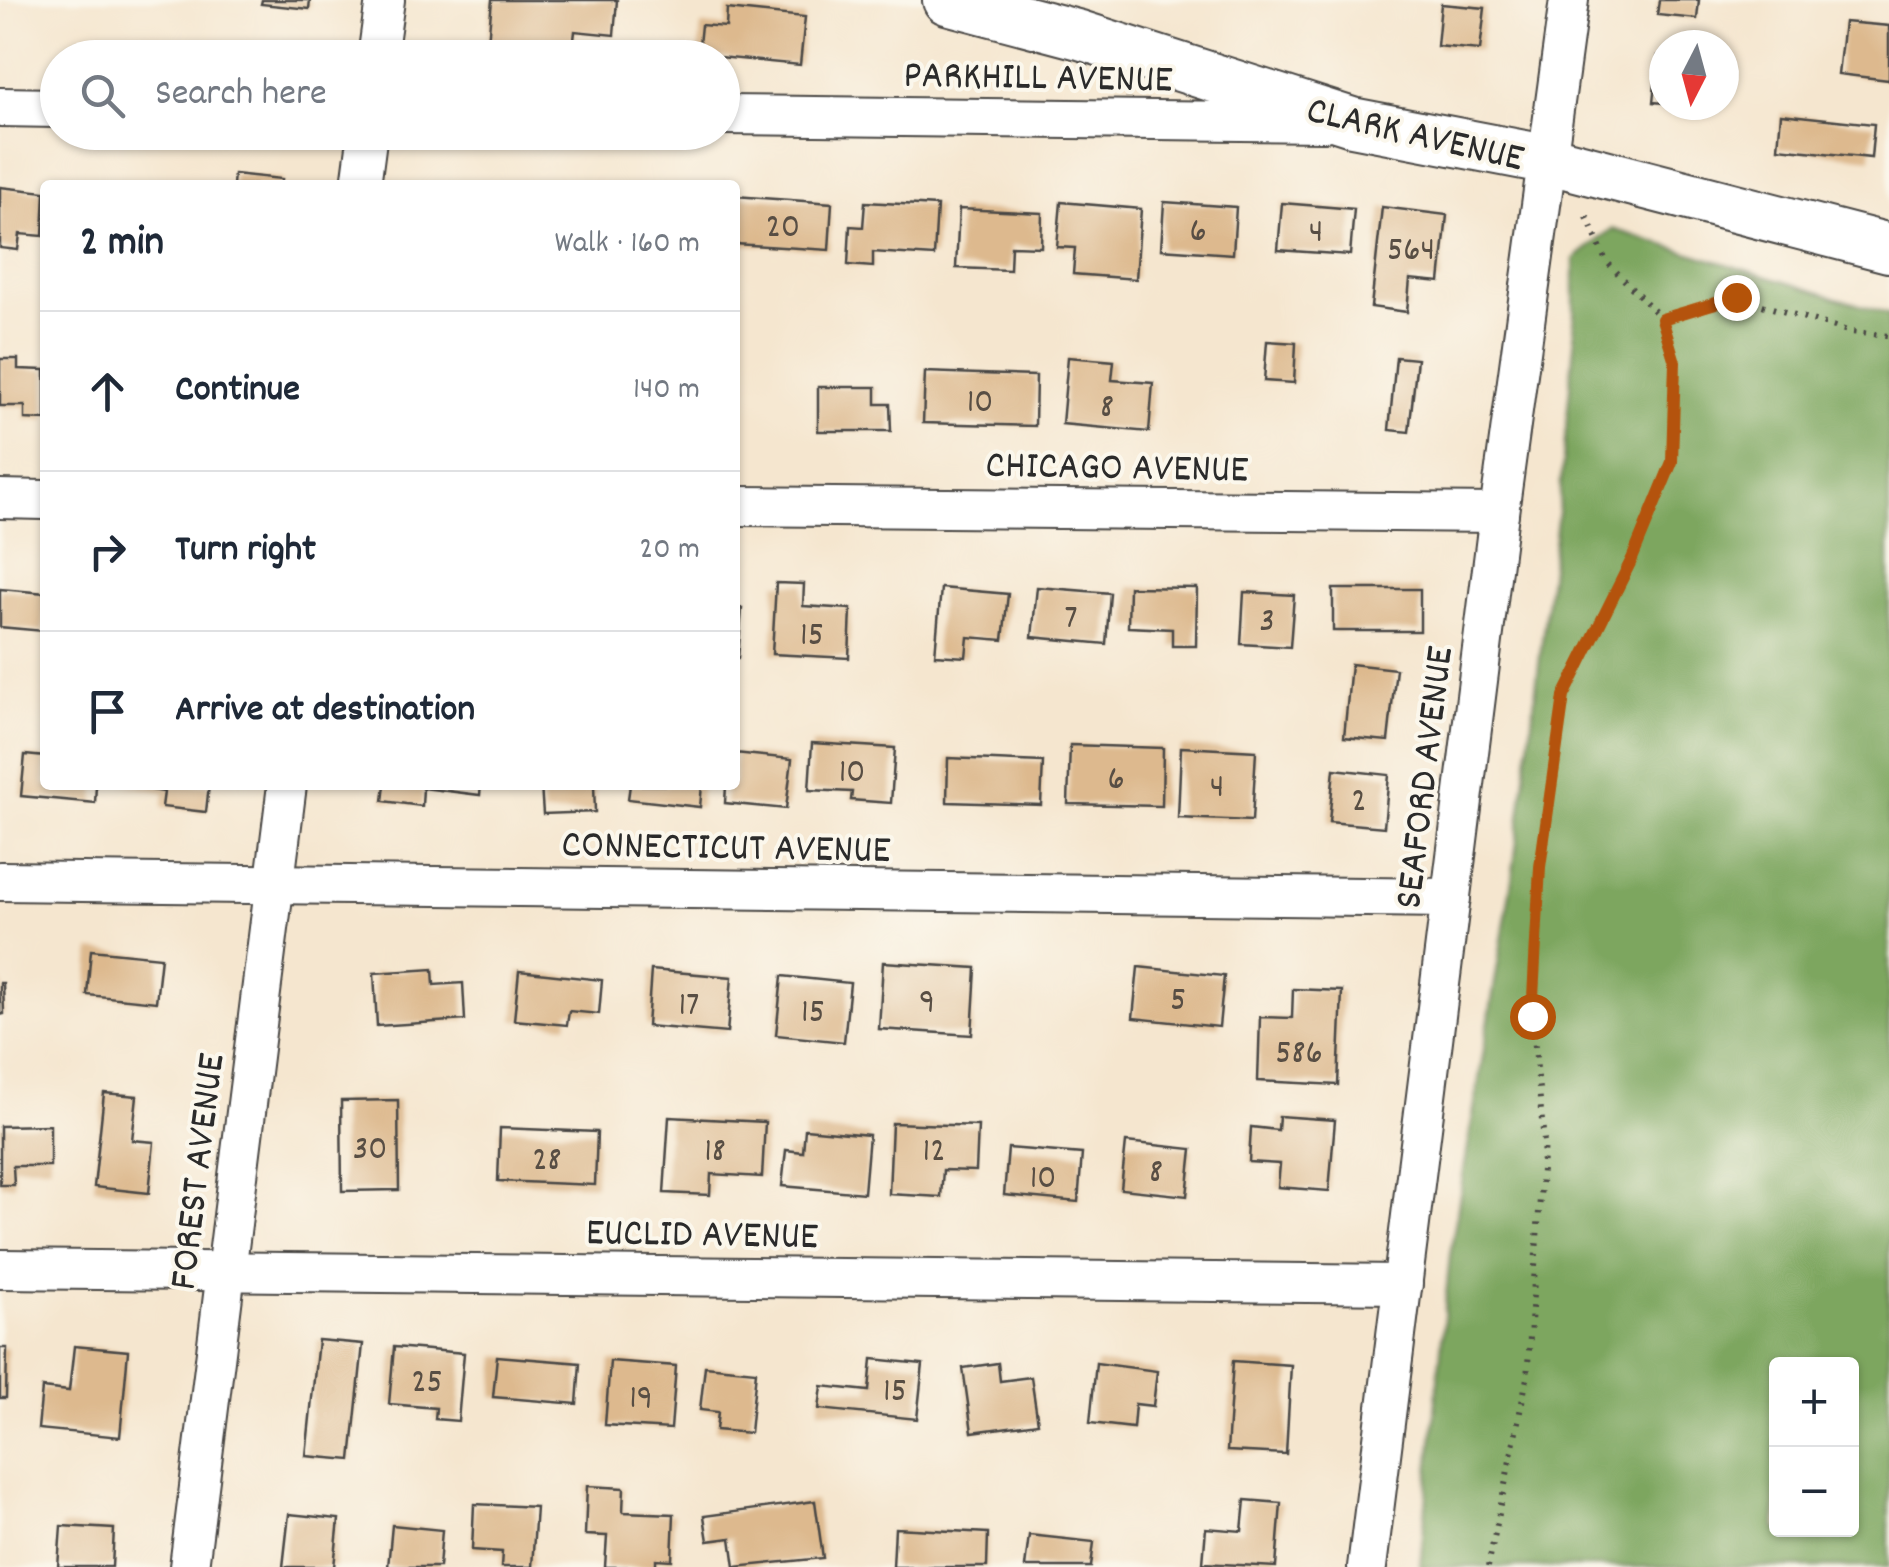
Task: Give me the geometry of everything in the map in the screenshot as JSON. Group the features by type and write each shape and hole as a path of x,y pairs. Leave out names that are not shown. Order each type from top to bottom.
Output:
{"street":[{"path":"379,40 385,0"},
{"name":"CLARK AVENUE","path":"947,0 1080,35 1352,122 1550,160 1889,248"},
{"name":"SEAFORD AVENUE","path":"1368,1567 1499,512 1569,0"},
{"path":"0,107 40,108"},
{"name":"PARKHILL AVENUE","path":"740,115 1352,122"},
{"path":"362,180 366,150"},
{"path":"0,499 40,500"},
{"name":"CHICAGO AVENUE","path":"740,506 1499,512"},
{"name":"FOREST AVENUE","path":"189,1567 286,790"},
{"name":"CONNECTICUT AVENUE","path":"0,880 1451,898"},
{"name":"EUCLID AVENUE","path":"0,1269 1403,1284"}],"path":[{"path":"1488,1567 1526,1378 1544,1142 1532,1016 1540,867 1564,696 1632,559 1672,462 1675,362 1662,319 1606,261 1584,209"},
{"path":"1662,319 1736,297 1851,332 1889,336"}],"green space":[{"path":"1612,229 1889,314 1889,1567 1420,1567 1450,1255 1513,873 1559,504 1574,343 1574,259"}],"building":[{"path":"262,0 310,0 309,9 261,4"},
{"path":"492,0 617,0 614,35 575,31 574,40 488,40"},
{"path":"1659,0 1699,0 1697,19 1657,15"},
{"path":"1441,4 1485,8 1480,50 1437,46"},
{"path":"727,9 805,17 800,65 740,59 740,40 700,40 701,25 726,27"},
{"path":"1844,22 1889,26 1889,80 1838,74"},
{"path":"1781,114 1874,124 1871,158 1778,148"},
{"path":"234,174 282,179 282,180 233,180"},
{"path":"0,187 40,191 40,236 20,234 18,250 0,248"},
{"path":"740,196 832,203 829,250 740,244"},
{"path":"865,202 937,206 934,256 873,252 873,267 848,265 850,226 863,227"},
{"path":"1061,202 1141,209 1136,279 1073,274 1075,248 1057,247"},
{"path":"1164,202 1236,207 1233,254 1161,249"},
{"path":"1282,203 1354,209 1350,255 1278,250"},
{"path":"1382,207 1447,215 1440,282 1410,279 1407,312 1371,307"},
{"path":"959,209 1042,213 1041,247 1011,246 1010,270 956,268"},
{"path":"1267,341 1296,343 1294,383 1264,381"},
{"path":"1068,357 1114,361 1112,380 1153,383 1149,432 1062,424"},
{"path":"1396,357 1417,359 1409,432 1389,430"},
{"path":"0,359 18,359 18,369 40,370 40,420 25,419 25,406 0,406"},
{"path":"925,372 1036,376 1035,426 923,423"},
{"path":"818,387 876,387 876,404 890,404 891,431 818,431"},
{"path":"776,583 804,584 803,606 851,609 849,658 772,654"},
{"path":"1037,587 1110,593 1106,644 1032,637"},
{"path":"1129,587 1197,588 1196,646 1172,646 1172,629 1128,627"},
{"path":"941,588 1008,594 1003,640 968,637 966,657 935,655"},
{"path":"0,589 40,593 40,631 0,627"},
{"path":"1333,589 1420,589 1420,631 1333,631"},
{"path":"1244,592 1294,595 1290,647 1241,644"},
{"path":"1351,664 1396,669 1388,741 1344,737"},
{"path":"812,743 895,748 891,803 851,800 852,792 809,790"},
{"path":"1070,745 1163,748 1162,806 1068,804"},
{"path":"1181,747 1256,751 1252,821 1178,818"},
{"path":"740,754 792,759 786,809 725,803 726,790 740,790"},
{"path":"25,755 40,756 40,790 96,790 95,803 21,796"},
{"path":"948,758 1043,762 1041,805 947,802"},
{"path":"1334,769 1389,775 1384,827 1329,822"},
{"path":"152,790 208,790 206,812 162,807 164,792"},
{"path":"384,790 423,790 422,806 383,801"},
{"path":"439,790 480,790 480,795"},
{"path":"541,790 594,790 595,812 543,814"},
{"path":"629,790 702,790 700,807 628,799"},
{"path":"91,950 161,957 156,1002 87,995"},
{"path":"883,962 976,968 972,1035 879,1029"},
{"path":"1138,967 1224,976 1219,1027 1133,1018"},
{"path":"433,969 434,985 463,983 465,1020 377,1026 374,973"},
{"path":"651,970 732,977 727,1033 647,1026"},
{"path":"519,971 602,980 599,1014 569,1011 567,1025 514,1020"},
{"path":"782,976 850,983 844,1042 776,1035"},
{"path":"0,983 4,1014 0,1015"},
{"path":"1293,989 1342,991 1338,1085 1258,1081 1260,1017 1292,1018"},
{"path":"104,1093 137,1096 132,1140 154,1142 149,1193 94,1187"},
{"path":"398,1100 399,1190 342,1191 341,1101"},
{"path":"1279,1116 1335,1120 1329,1191 1278,1187 1280,1164 1249,1162 1251,1127 1278,1130"},
{"path":"669,1117 765,1122 762,1177 711,1174 710,1195 664,1193"},
{"path":"892,1123 978,1126 976,1171 943,1170 941,1197 889,1194"},
{"path":"50,1125 50,1166 13,1166 14,1185 0,1185 0,1126"},
{"path":"500,1128 597,1132 595,1185 498,1181"},
{"path":"805,1129 869,1135 864,1193 782,1186 786,1150 803,1152"},
{"path":"1126,1142 1192,1149 1187,1196 1121,1189"},
{"path":"1008,1148 1082,1154 1078,1202 1004,1195"},
{"path":"318,1340 363,1344 351,1460 306,1456"},
{"path":"74,1346 128,1351 120,1437 38,1429 42,1388 69,1391"},
{"path":"394,1347 464,1353 458,1421 435,1419 436,1408 389,1404"},
{"path":"0,1348 7,1348 6,1398 0,1398"},
{"path":"497,1356 580,1363 577,1404 493,1397"},
{"path":"872,1359 923,1364 917,1419 819,1409 822,1386 869,1391"},
{"path":"610,1361 676,1366 671,1429 605,1425"},
{"path":"1233,1361 1291,1365 1286,1454 1227,1451"},
{"path":"998,1363 1000,1381 1031,1377 1038,1423 972,1432 963,1368"},
{"path":"1096,1363 1157,1371 1153,1406 1135,1404 1133,1428 1090,1423"},
{"path":"705,1366 756,1371 750,1433 716,1430 718,1412 700,1410"},
{"path":"587,1486 624,1488 623,1512 674,1514 672,1560 656,1559 656,1567 605,1567 607,1536 585,1535"},
{"path":"1245,1500 1281,1503 1276,1567 1203,1563 1206,1528 1242,1531"},
{"path":"815,1501 823,1558 735,1567 731,1538 708,1541 704,1516"},
{"path":"474,1504 536,1507 532,1567 501,1567 502,1552 472,1550"},
{"path":"289,1514 339,1519 334,1567 283,1567"},
{"path":"392,1525 442,1530 439,1567 388,1567"},
{"path":"61,1526 114,1529 112,1567 58,1567"},
{"path":"895,1528 988,1533 987,1567 893,1567"},
{"path":"1029,1535 1094,1542 1091,1567 1025,1567"}],"route":[{"path":"1532,1016 1540,867 1564,696 1632,559 1672,462 1675,362 1662,319 1736,297"}]}
